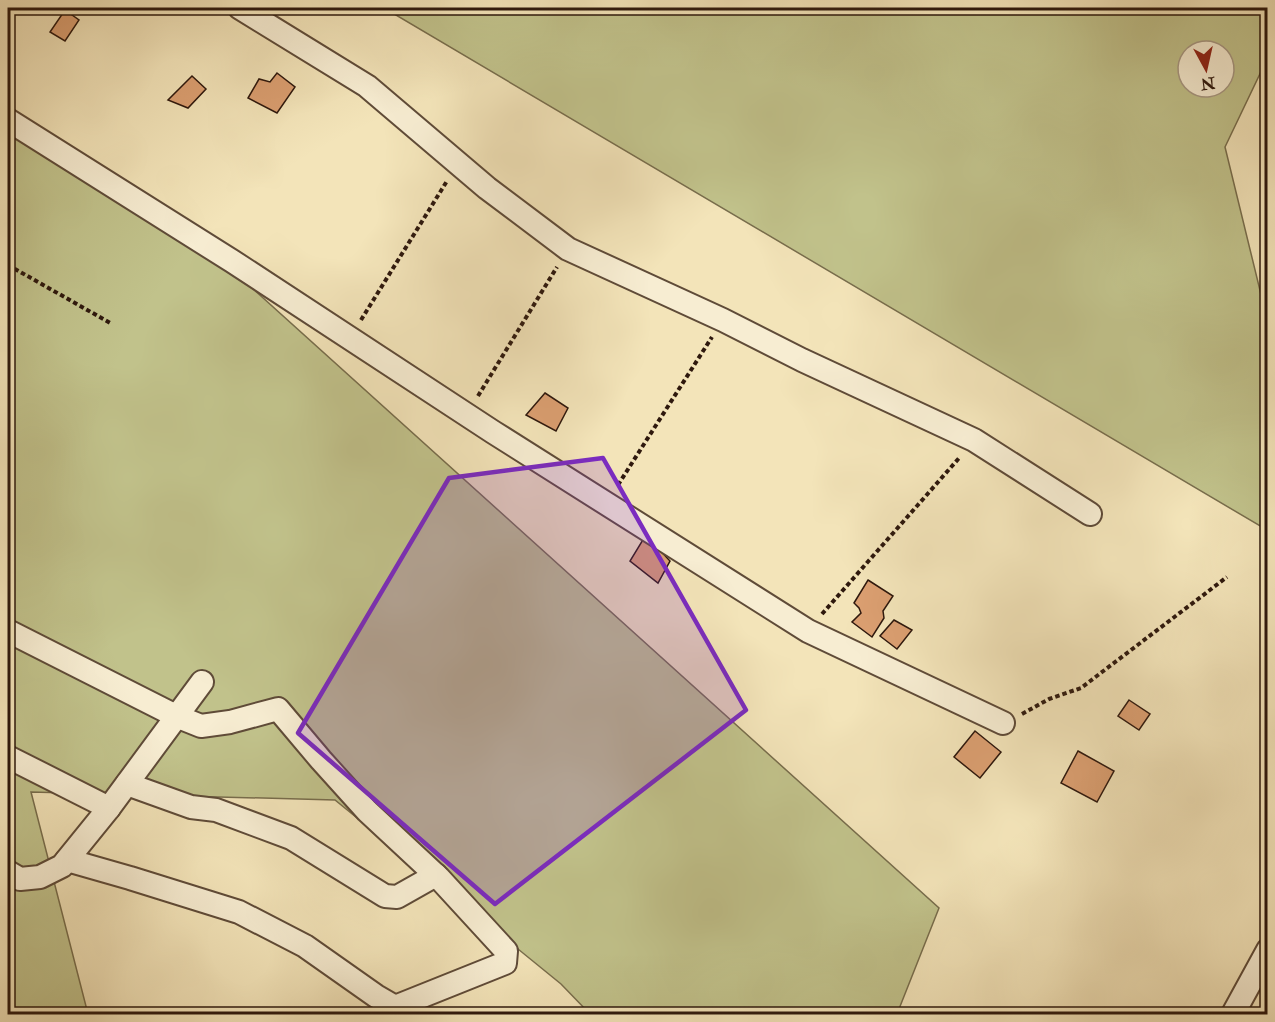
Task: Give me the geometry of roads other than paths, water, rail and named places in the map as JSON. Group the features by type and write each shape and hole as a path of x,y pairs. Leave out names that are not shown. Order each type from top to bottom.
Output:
{"street":[{"path":"240,8 367,86 458,163 568,249 974,440 1090,514"},
{"path":"8,120 808,631 1003,723"},
{"path":"8,631 176,716 201,726 230,722 278,709 368,811 436,875 506,951 505,963 395,1007 305,946 239,912 67,860"},
{"path":"8,872 20,879 40,877 62,866 109,808 202,682"},
{"path":"8,757 109,808"},
{"path":"127,784 191,807 216,810 291,838 385,896 397,897 436,875"},
{"path":"1233,1014 1259,988 1268,950"}]}
